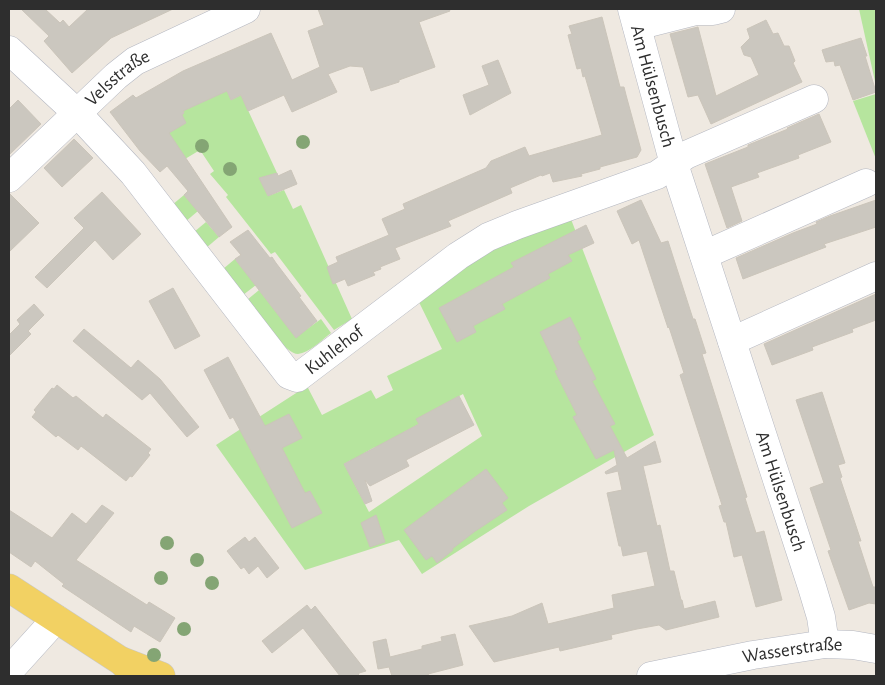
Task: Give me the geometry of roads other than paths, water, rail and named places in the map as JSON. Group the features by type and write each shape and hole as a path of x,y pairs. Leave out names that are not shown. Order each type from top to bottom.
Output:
{"main road":[{"path":"9,588 129,669 161,676"}],"street":[{"name":"Velsstraße","path":"9,178 116,76 135,61 246,9"},
{"path":"634,17 721,9"},
{"name":"Am Hülsenbusch","path":"634,17 674,164 812,587 821,616 825,644"},
{"path":"9,50 77,113"},
{"name":"Am Hülsenbusch","path":"674,164 686,155 814,98"},
{"name":"Kuhlehof","path":"77,113 133,173 204,268 289,376 297,378 458,256 488,237 517,224 657,175 674,164"},
{"path":"704,255 866,183"},
{"path":"732,341 876,276"},
{"path":"9,671 56,619"},
{"name":"Wasserstraße","path":"651,676 744,656 825,644 853,645 876,649"}]}
